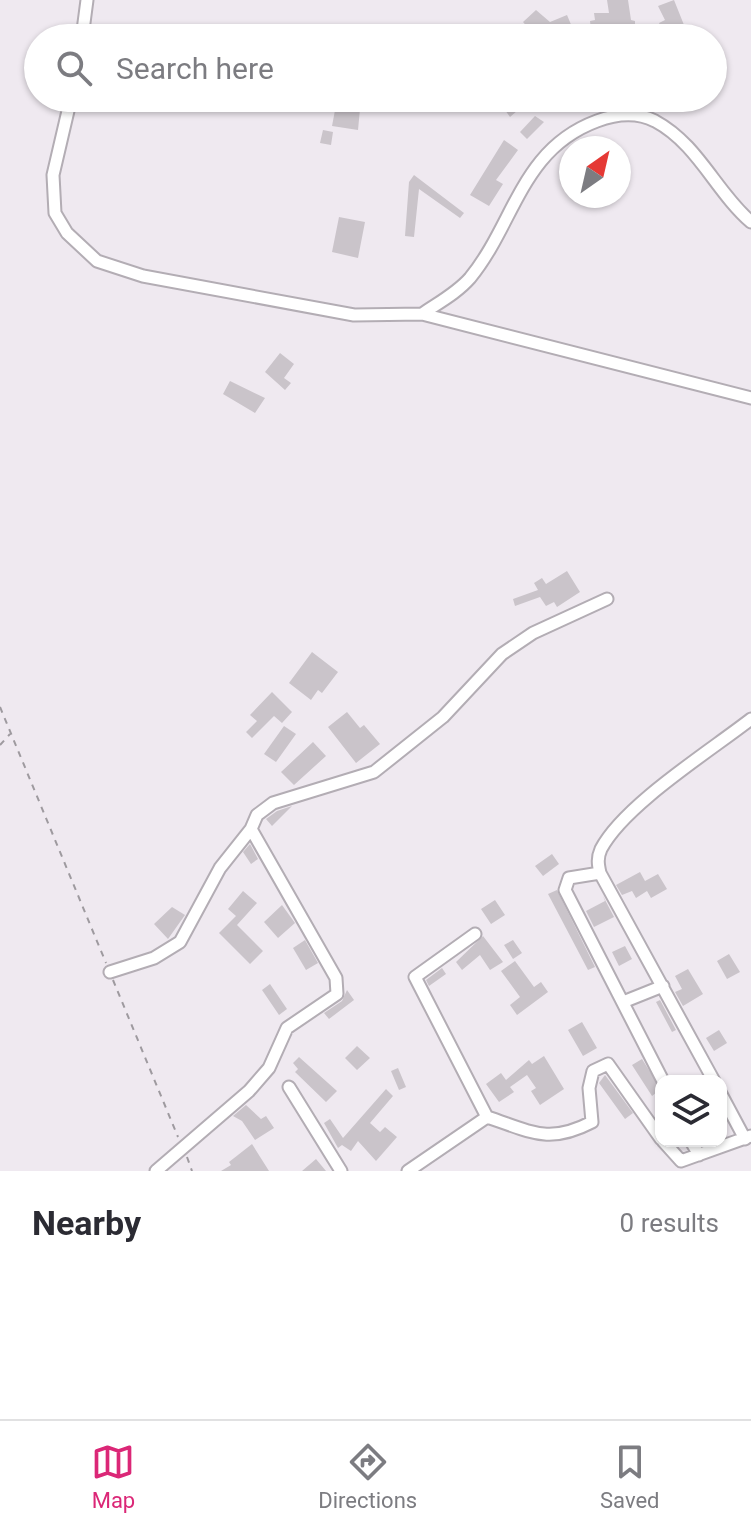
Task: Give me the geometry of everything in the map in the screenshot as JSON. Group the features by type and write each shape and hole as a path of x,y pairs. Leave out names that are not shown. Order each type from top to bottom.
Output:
{"street":[{"path":"84,24 87,0"},
{"path":"68,112 53,175 55,213 67,233 97,261 143,276 354,315 422,314 751,398"},
{"path":"422,314 459,290 470,277 487,253 519,190 539,162 582,126 611,116 639,115 657,122 688,146 724,194 751,222"},
{"path":"110,972 154,958 180,942 220,868 251,829 257,815 273,803 374,772 443,717 502,654 533,633 607,599"},
{"path":"711,1075 600,873 600,851 629,815 751,719"},
{"path":"156,1171 249,1091 269,1068 287,1028 337,994 336,978 251,829"},
{"path":"600,873 569,878 565,890 660,1075"},
{"path":"475,934 415,977 487,1117 542,1135 567,1135 592,1122 589,1079 593,1071 608,1064 655,1130"},
{"path":"623,1002 663,986"},
{"path":"289,1087 341,1171"},
{"path":"668,1147 684,1166 699,1155 748,1138 727,1104"},
{"path":"408,1171 487,1117"},
{"path":"694,1147 699,1155"}],"path":[{"path":"0,707 192,1171"},
{"path":"0,745 11,733"}],"building":[{"path":"607,0 628,0 631,20 635,24 590,24 590,21 595,20 594,13 609,13"},
{"path":"674,0 684,24 659,24 665,20 658,6"},
{"path":"536,10 550,22 567,15 571,24 525,24 523,22"},
{"path":"335,112 360,112 358,130 332,126"},
{"path":"535,116 544,122 527,139 520,132"},
{"path":"323,130 333,132 331,145 320,143"},
{"path":"504,140 518,150 496,180 503,184 489,206 470,195"},
{"path":"414,175 464,213 460,218 419,189 414,237 405,236 409,182"},
{"path":"339,217 365,222 358,258 332,252"},
{"path":"280,353 294,364 284,378 291,383 285,390 265,372"},
{"path":"230,381 265,398 255,413 223,394"},
{"path":"567,571 580,592 557,607 554,602 546,606 540,597 515,606 513,599 538,590 534,583 542,578 546,584"},
{"path":"312,652 338,672 322,693 318,690 311,700 289,683"},
{"path":"272,692 292,712 282,723 274,716 252,738 246,732 257,721 250,715"},
{"path":"347,712 360,728 364,725 380,744 356,763 328,727"},
{"path":"284,726 296,734 276,762 264,754"},
{"path":"313,742 326,756 294,785 281,772"},
{"path":"292,806 272,826 266,819 277,811"},
{"path":"250,844 258,859 251,864 243,852"},
{"path":"552,854 559,864 543,876 535,866"},
{"path":"640,872 645,881 658,874 667,889 651,898 647,891 636,898 632,891 622,895 616,885"},
{"path":"557,890 595,967 588,970 548,894"},
{"path":"243,891 257,903 237,925 263,951 250,964 219,933 236,916 228,909"},
{"path":"603,896 614,917 594,927 586,911 605,901"},
{"path":"495,900 505,915 491,924 481,909"},
{"path":"282,905 295,923 278,938 264,922"},
{"path":"172,907 185,915 168,939 154,924"},
{"path":"483,936 503,962 490,970 480,955 462,970 456,962"},
{"path":"305,940 318,963 306,970 293,948"},
{"path":"513,940 522,953 513,959 504,945"},
{"path":"625,946 632,959 619,966 612,952"},
{"path":"729,954 740,972 727,979 717,961"},
{"path":"515,961 534,987 541,982 548,992 517,1015 510,1005 520,997 501,971"},
{"path":"442,968 446,974 429,986 426,980"},
{"path":"688,969 703,994 683,1006 675,992 682,989 675,976"},
{"path":"270,984 287,1009 279,1015 262,990"},
{"path":"347,990 354,1000 329,1019 324,1013 342,1001"},
{"path":"660,1000 676,1030 672,1032 656,1002"},
{"path":"582,1022 597,1048 583,1056 568,1030"},
{"path":"719,1030 727,1043 714,1051 706,1038"},
{"path":"357,1046 370,1058 357,1070 345,1058"},
{"path":"544,1056 564,1089 540,1105 531,1091 536,1088 527,1075 510,1087 514,1092 499,1102 486,1084 501,1073 506,1080 529,1060 532,1064"},
{"path":"299,1057 337,1091 326,1102 295,1072 298,1069 293,1063"},
{"path":"642,1059 655,1080 655,1094 652,1096 632,1065"},
{"path":"398,1068 406,1087 399,1090 391,1071"},
{"path":"605,1075 633,1113 625,1119 599,1083"},
{"path":"386,1089 393,1096 370,1123 380,1132 385,1127 397,1137 376,1161 358,1141 351,1151 342,1145 338,1148 324,1123 330,1119 343,1138"},
{"path":"246,1105 261,1119 266,1116 274,1128 255,1140 242,1121 233,1116"},
{"path":"252,1144 269,1171 221,1171 231,1165 229,1162"},
{"path":"316,1159 326,1171 302,1171"}]}
